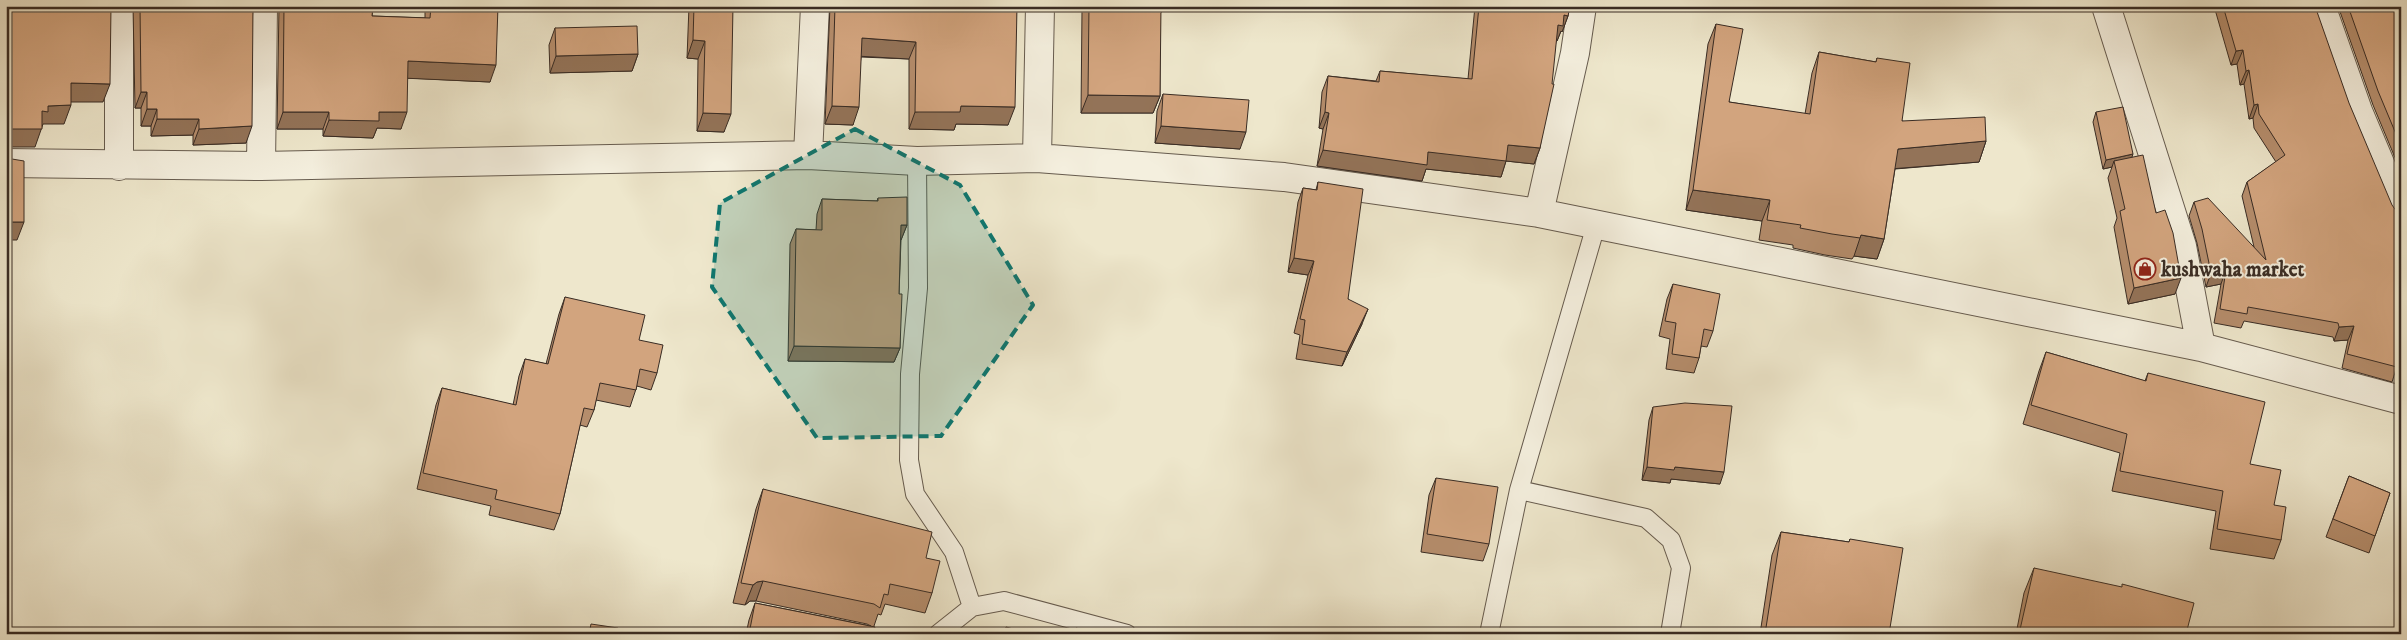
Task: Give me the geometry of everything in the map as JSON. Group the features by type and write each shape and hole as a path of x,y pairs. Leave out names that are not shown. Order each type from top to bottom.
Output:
{"street":[{"path":"118,166 119,6"},
{"path":"261,166 263,6"},
{"path":"808,155 815,6"},
{"path":"1037,158 1040,6"},
{"path":"1539,213 1575,53 1582,6"},
{"path":"2106,6 2182,246 2201,347"},
{"path":"2321,6 2358,111 2401,213"},
{"path":"6,163 118,166 261,166 808,155 917,161 1037,158 1284,178 1539,213 2201,347 2401,400"}],"lane":[{"path":"917,161 918,288 910,374 908,460 915,494 954,552 972,607"},
{"path":"1489,634 1519,490 1596,225"},
{"path":"1519,490 1646,518 1670,540 1681,568 1670,634"},
{"path":"938,634 972,607 1004,601 1127,634"}],"highlighted area":[{"path":"855,129 960,185 1033,305 941,436 817,438 712,287 720,203"}],"building":[{"path":"6,6 111,6 110,84 71,83 71,105 48,106 48,112 42,111 42,129 12,129 6,131"},
{"path":"140,6 253,6 252,126 199,129 199,119 157,119 157,109 147,109 147,92 141,92"},
{"path":"284,6 373,6 372,16 430,18 431,6 498,6 496,65 408,61 407,112 379,112 379,121 329,120 329,112 283,112"},
{"path":"694,6 733,6 731,114 703,113 705,41 693,40"},
{"path":"835,6 1017,6 1015,107 961,106 960,112 915,112 916,42 862,38 859,107 832,106"},
{"path":"1089,6 1161,6 1160,96 1088,95"},
{"path":"1479,6 1570,6 1568,16 1564,15 1563,26 1558,25 1552,84 1554,84 1540,148 1508,145 1506,161 1428,152 1427,165 1323,150 1329,113 1325,112 1328,76 1379,82 1380,71 1472,79"},
{"path":"2223,6 2315,6 2349,103 2392,205 2397,212 2401,213 2401,354 2397,367 2347,354 2354,326 2339,327 2338,323 2248,307 2247,314 2220,309 2226,270 2211,273 2194,202 2208,198 2266,260 2247,182 2285,155 2259,114 2258,104 2254,105 2249,70 2246,71 2243,50 2236,51"},
{"path":"2348,6 2401,6 2401,146 2378,91"},
{"path":"1716,24 1743,29 1729,102 1810,114 1819,52 1876,62 1877,58 1910,63 1902,121 1985,117 1986,141 1898,149 1884,239 1861,235 1860,238 1832,234 1800,228 1801,225 1767,220 1770,200 1693,190"},
{"path":"637,26 638,54 556,56 555,28"},
{"path":"1163,94 1249,100 1246,132 1161,126"},
{"path":"2123,107 2133,154 2106,160 2096,112"},
{"path":"2143,155 2156,213 2165,210 2173,233 2181,278 2134,288 2120,211 2125,209 2114,161"},
{"path":"6,158 24,161 24,222 6,222"},
{"path":"1318,182 1363,189 1348,299 1368,309 1347,352 1302,344 1305,320 1300,319 1314,261 1294,258 1303,188 1317,190"},
{"path":"907,197 907,225 901,225 899,294 902,294 900,348 794,346 796,229 822,230 822,199 878,201 878,198"},
{"path":"1673,284 1720,294 1713,331 1704,329 1699,358 1672,354 1676,323 1665,321"},
{"path":"565,297 645,315 639,340 663,345 657,373 640,369 636,390 600,383 594,410 584,408 560,514 495,499 497,490 423,473 442,388 516,405 525,359 548,364"},
{"path":"2046,352 2146,381 2148,373 2265,402 2250,464 2281,470 2274,505 2286,507 2281,540 2217,529 2223,491 2120,471 2127,434 2031,405"},
{"path":"1685,403 1732,406 1724,472 1675,467 1674,470 1647,467 1653,407"},
{"path":"2349,476 2390,493 2375,536 2333,519"},
{"path":"1436,478 1498,487 1489,544 1427,534"},
{"path":"763,489 932,532 926,558 940,561 932,593 890,584 888,595 884,594 880,608 874,604 763,581 753,585 741,583"},
{"path":"1781,532 1849,542 1850,539 1903,548 1889,634 1765,634"},
{"path":"2034,568 2122,587 2122,584 2194,603 2186,634 2019,634"},
{"path":"755,603 875,627 873,634 749,634"},
{"path":"591,624 618,628 617,634 589,634"},
{"path":"1006,627 1031,634 1004,634"},
{"path":"1076,628 1099,634 1075,634"}],"place":[{"name":"kushwaha market","path":"2145,269"}]}
